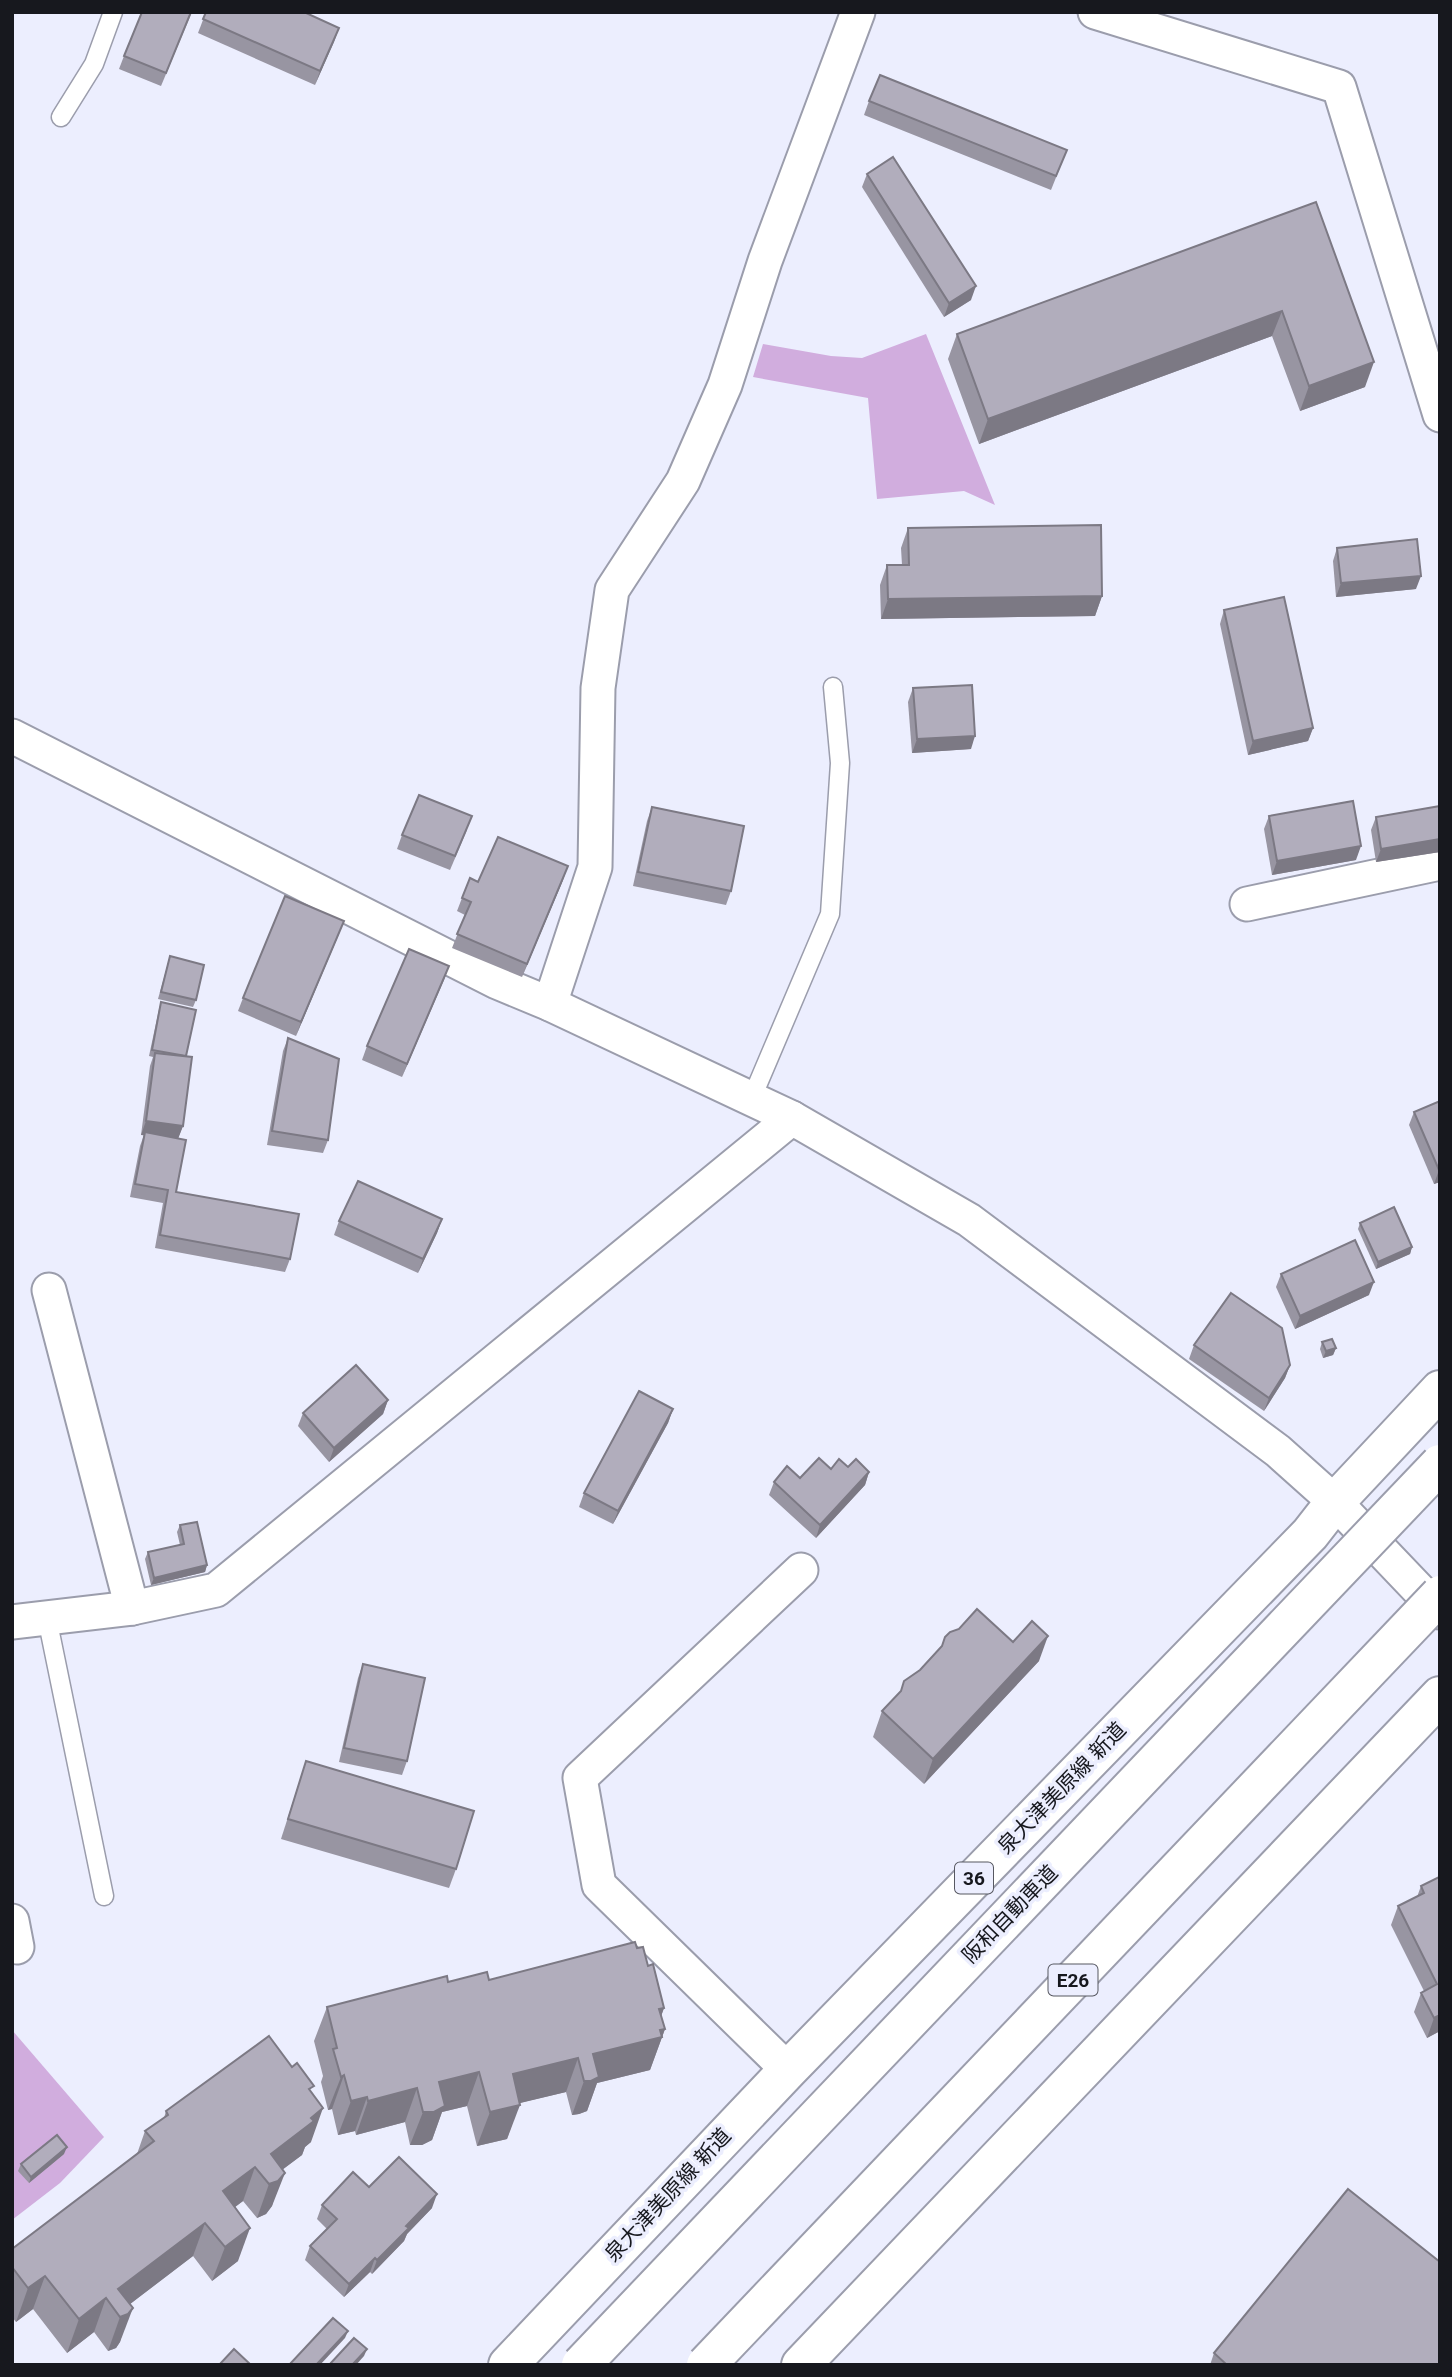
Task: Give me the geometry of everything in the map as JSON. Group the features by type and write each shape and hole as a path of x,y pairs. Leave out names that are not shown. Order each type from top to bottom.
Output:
{"main road":[{"name":"泉大津美原線 新道","path":"508,2365 788,2070 1290,1554 1440,1390"},
{"name":"阪和自動車道","path":"581,2365 1440,1464"},
{"name":"E26","path":"706,2365 1440,1595"},
{"path":"801,2365 1440,1696"}],"street":[{"path":"550,1004 595,867 598,688 611,590 683,481 725,384 765,261 858,12"},
{"path":"1095,12 1339,87 1438,403"},
{"path":"12,736 497,982 550,1004 792,1118 969,1220 1278,1451 1335,1503 1440,1612"},
{"path":"1247,904 1440,863"},
{"path":"12,1622 132,1608 216,1590 792,1118"},
{"path":"49,1290 132,1608"},
{"path":"788,2070 599,1885 580,1778 801,1570"}],"lane":[{"path":"61,117 94,64 113,12"},
{"path":"751,1100 830,914 840,763 833,687"},
{"path":"47,1618 104,1896"}],"shaded area":[{"path":"926,334 995,505 964,491 877,499 868,398 753,377 763,344 831,356 862,358"},
{"path":"12,2030 104,2137 60,2183 12,2220"}],"building":[{"path":"142,12 191,12 166,73 124,56"},
{"path":"206,12 304,12 339,28 320,71 203,19"},
{"path":"880,75 1067,150 1056,176 869,101"},
{"path":"893,157 976,286 949,303 867,174"},
{"path":"1316,202 1374,362 1309,386 1282,311 988,419 957,334"},
{"path":"1101,525 1102,596 888,599 887,565 909,565 908,528"},
{"path":"1417,539 1421,576 1341,583 1337,548"},
{"path":"1284,597 1313,728 1253,741 1224,610"},
{"path":"972,685 975,736 917,739 913,688"},
{"path":"419,795 472,816 455,856 402,835"},
{"path":"1353,801 1361,846 1277,861 1269,816"},
{"path":"1440,806 1440,839 1381,849 1376,817"},
{"path":"652,807 744,826 731,891 638,872"},
{"path":"498,837 568,866 527,964 457,934 471,902 462,898 470,878 478,882"},
{"path":"285,896 344,921 301,1022 243,998"},
{"path":"409,949 449,966 407,1064 367,1046"},
{"path":"170,956 204,965 196,1000 161,992"},
{"path":"161,1002 196,1010 186,1056 152,1050"},
{"path":"288,1038 339,1059 328,1140 272,1131"},
{"path":"155,1053 192,1057 183,1126 146,1121"},
{"path":"1440,1101 1440,1170 1439,1170 1414,1112"},
{"path":"145,1132 186,1140 176,1192 299,1214 290,1259 160,1235 168,1190 135,1184"},
{"path":"358,1181 442,1219 423,1259 339,1221"},
{"path":"1394,1207 1412,1247 1378,1262 1360,1223"},
{"path":"1355,1240 1374,1282 1300,1316 1281,1274"},
{"path":"1231,1293 1282,1328 1290,1365 1269,1398 1194,1345"},
{"path":"1332,1339 1336,1348 1326,1351 1322,1342"},
{"path":"356,1365 388,1400 334,1448 303,1413"},
{"path":"639,1391 673,1409 618,1511 584,1493"},
{"path":"819,1458 831,1469 839,1459 848,1467 856,1459 869,1472 820,1525 774,1482 787,1466 800,1478"},
{"path":"197,1522 207,1565 154,1578 148,1552 184,1544 180,1525"},
{"path":"977,1609 1013,1642 1032,1621 1048,1636 933,1759 882,1711 901,1691 904,1681 920,1670 942,1646 945,1637 959,1629"},
{"path":"363,1664 425,1678 407,1761 344,1748"},
{"path":"306,1761 474,1811 456,1869 288,1819"},
{"path":"1439,1877 1440,2015 1434,2018 1421,1993 1437,1984 1398,1906 1424,1893 1421,1886"},
{"path":"635,1942 637,1948 643,1947 648,1966 653,1964 664,2008 659,2009 665,2029 660,2030 662,2037 593,2054 599,2077 584,2081 578,2058 513,2074 520,2105 490,2112 479,2072 439,2082 445,2106 434,2112 423,2112 417,2088 368,2101 367,2097 351,2101 333,2049 337,2048 327,2007 447,1976 448,1982 487,1972 489,1980"},
{"path":"269,2036 292,2067 297,2063 314,2086 309,2089 323,2108 311,2118 314,2121 271,2154 285,2173 278,2181 269,2184 255,2167 223,2191 250,2228 225,2247 205,2223 118,2289 133,2308 120,2317 106,2298 79,2319 45,2276 28,2288 12,2267 12,2249 154,2141 145,2131 168,2115 166,2111"},
{"path":"57,2135 67,2147 31,2177 21,2164"},
{"path":"399,2157 437,2194 406,2226 409,2228 349,2284 310,2246 337,2219 322,2205 353,2172 369,2187"},
{"path":"1348,2189 1440,2262 1440,2365 1227,2365 1214,2353"},
{"path":"333,2318 348,2331 316,2365 289,2365"},
{"path":"354,2338 367,2349 352,2365 329,2365"},
{"path":"234,2349 251,2365 219,2365"}]}
